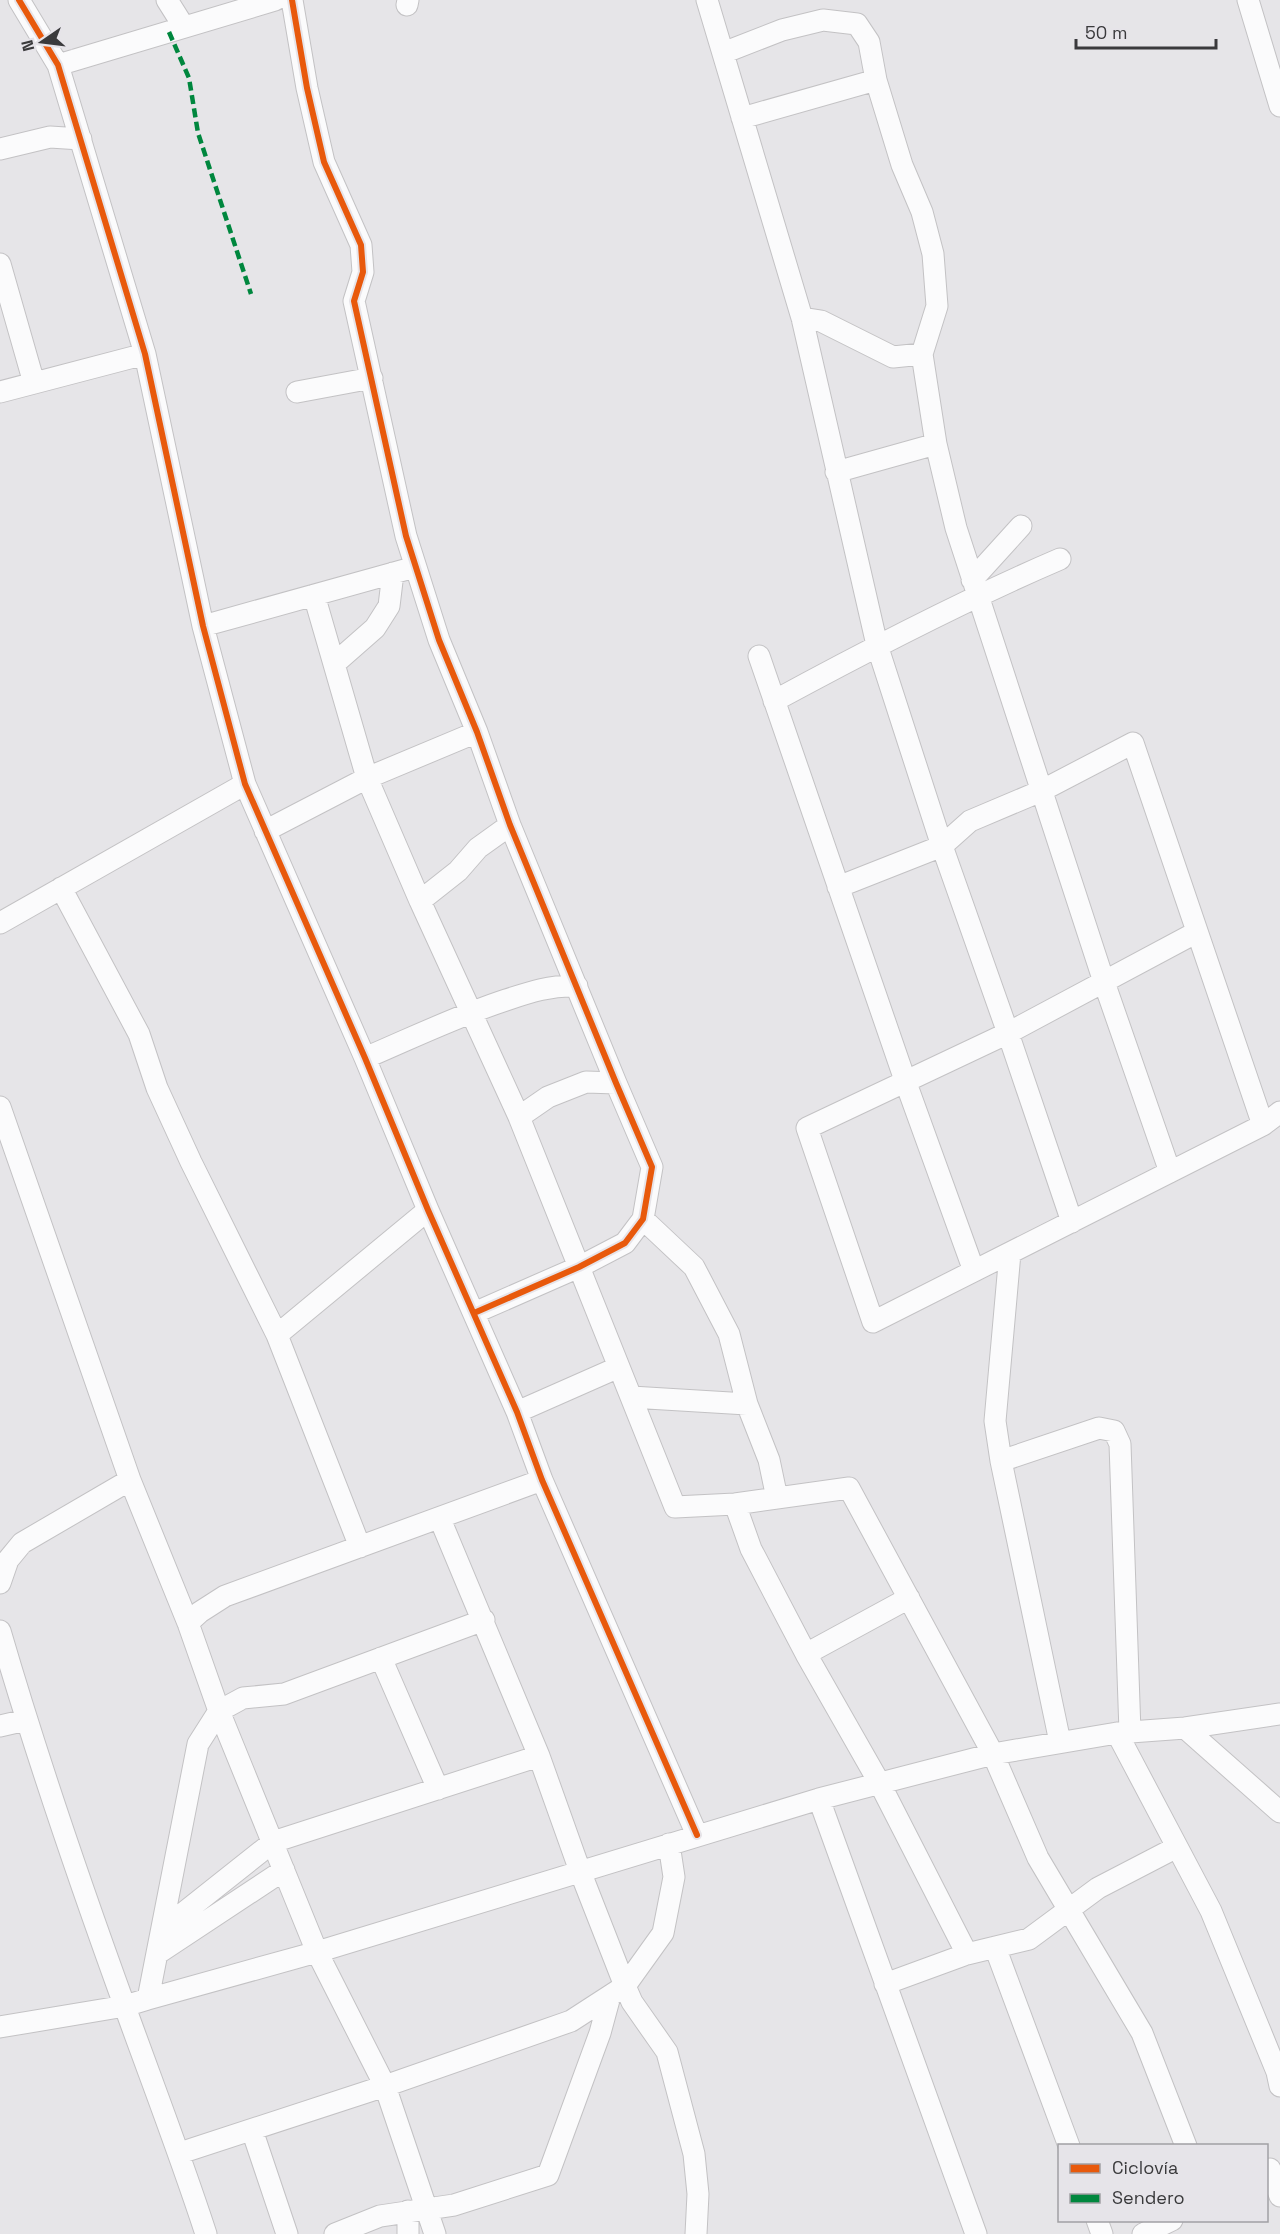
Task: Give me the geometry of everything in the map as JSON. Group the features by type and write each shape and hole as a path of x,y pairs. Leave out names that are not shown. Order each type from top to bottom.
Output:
{"street":[{"path":"0,4 10,0"},
{"path":"19,0 58,65 145,354 203,626 245,784 517,1412 542,1480 697,1835"},
{"path":"167,0 184,27"},
{"path":"58,65 275,0"},
{"path":"292,0 307,88 324,162 361,245 363,272 354,300 406,536 439,640 477,732 510,825 652,1167 643,1219 625,1243 579,1267 474,1313"},
{"path":"707,0 802,318 877,645 942,846 1072,1222"},
{"path":"1248,0 1280,106"},
{"path":"723,53 782,30 823,20 857,24 869,42 876,80 902,165 922,212 933,254 937,306 922,354 936,444 956,528 1104,982 1170,1172"},
{"path":"742,118 876,80"},
{"path":"0,149 50,137 81,139"},
{"path":"0,264 34,383"},
{"path":"802,318 821,321 893,357 922,354"},
{"path":"0,392 145,354"},
{"path":"297,392 372,378"},
{"path":"836,472 936,444"},
{"path":"974,588 1021,526"},
{"path":"774,701 877,645 974,588 1059,559"},
{"path":"203,626 416,567"},
{"path":"334,664 375,628 389,606 393,573"},
{"path":"314,595 367,778 420,901 519,1117 675,1507 735,1504 849,1488 993,1754 1038,1858 1142,2033 1186,2144"},
{"path":"759,656 906,1083 974,1271"},
{"path":"264,831 367,778 477,732"},
{"path":"838,887 942,846 970,821 1041,791 1133,743 1263,1125"},
{"path":"0,923 245,784"},
{"path":"420,901 458,871 478,848 510,825"},
{"path":"61,888 139,1034 157,1088 186,1151 278,1335 360,1547"},
{"path":"1197,932 1008,1033 807,1128 873,1322 1263,1125 1280,1112"},
{"path":"365,1058 471,1012 546,988 577,986"},
{"path":"519,1117 548,1097 586,1082 616,1083"},
{"path":"0,1107 130,1480 188,1623 219,1711 317,1952 385,2086 418,2210 435,2234"},
{"path":"278,1335 428,1210"},
{"path":"643,1219 694,1267 729,1334 747,1404 769,1460 777,1498"},
{"path":"1010,1253 995,1421 1000,1461 1060,1742"},
{"path":"517,1412 619,1367"},
{"path":"631,1397 747,1404"},
{"path":"1000,1461 1099,1428 1114,1431 1120,1444 1123,1732 1177,1846 1211,1911 1277,2072 1280,2086"},
{"path":"0,1583 8,1560 22,1543 130,1480"},
{"path":"188,1623 225,1596 542,1480"},
{"path":"735,1504 750,1549 879,1784 967,1954"},
{"path":"440,1519 539,1756 580,1871 618,1991 632,2002 667,2052 694,2154 699,2194 696,2234"},
{"path":"806,1654 909,1598"},
{"path":"148,1999 198,1744 219,1711 243,1698 284,1694 484,1620"},
{"path":"0,1631 26,1720 125,2006 180,2153 206,2234"},
{"path":"381,1658 438,1789"},
{"path":"1,2026 125,2006 317,1952 819,1799 993,1754 1123,1732 1185,1728 1280,1714"},
{"path":"0,1726 26,1720"},
{"path":"1185,1728 1280,1812"},
{"path":"162,1930 273,1842 539,1756"},
{"path":"819,1799 976,2234"},
{"path":"334,2234 380,2216 454,2205 548,2175 600,2033 618,1991 663,1933 674,1877 669,1844"},
{"path":"885,1984 967,1954 1029,1939 1098,1888 1177,1846"},
{"path":"157,1954 284,1870"},
{"path":"996,1947 1070,2144"},
{"path":"180,2153 385,2086 572,2021 618,1991"},
{"path":"252,2130 287,2234"},
{"path":"1272,2168 1280,2196"},
{"path":"408,2234 418,2210"},
{"path":"1143,2234 1168,2222"}],"marked path":[{"path":"169,32 189,78 198,133 251,294"}],"cycle path":[{"path":"19,0 58,65 145,354 203,626 245,784 517,1412 542,1480 697,1835"},
{"path":"292,0 307,88 324,162 361,245 363,272 354,301 406,536 439,640 477,732 510,825 652,1167 643,1219 625,1243 579,1267 474,1313"}]}
